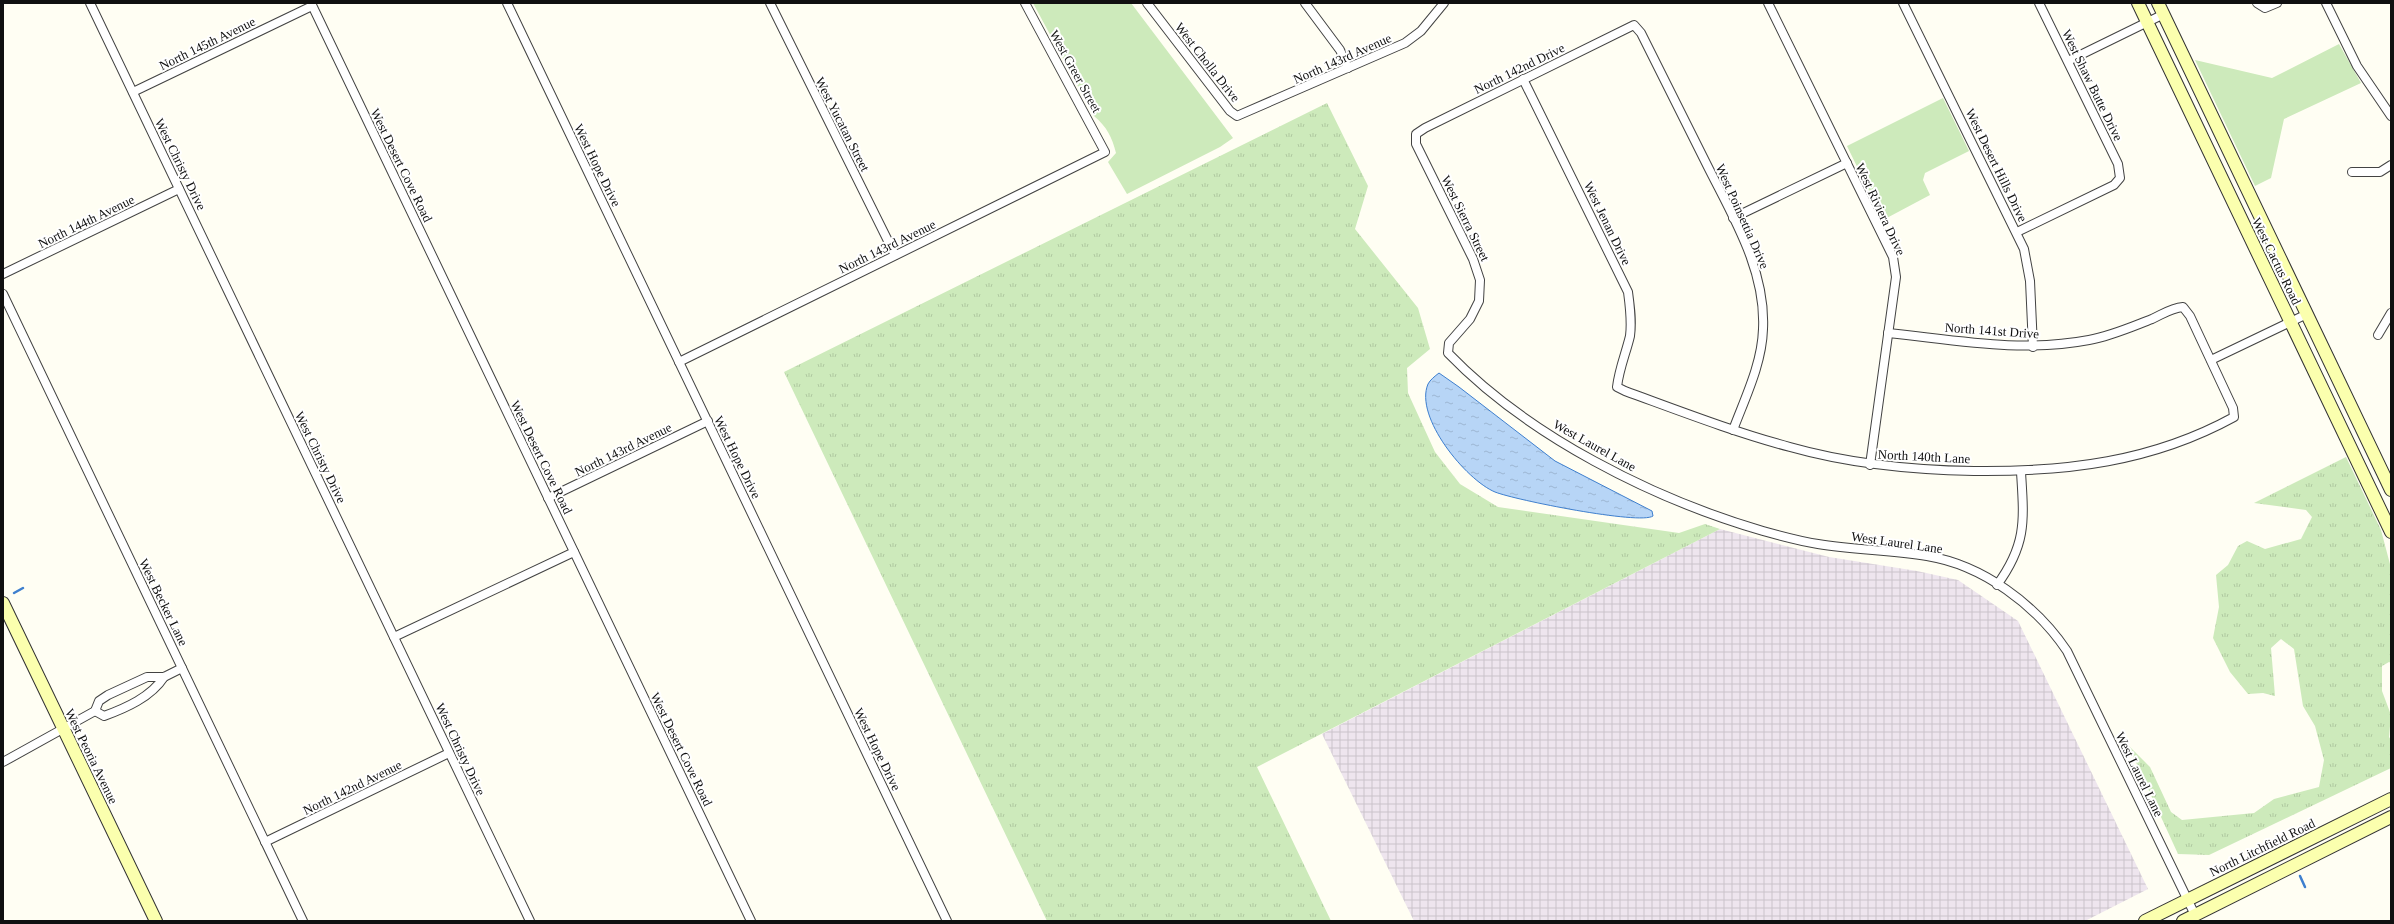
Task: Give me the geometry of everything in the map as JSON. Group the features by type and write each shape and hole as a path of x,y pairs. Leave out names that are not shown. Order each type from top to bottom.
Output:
{"main road":[{"name":"West Cactus Road","path":"2138,3 2391,532"},
{"name":"West Cactus Road","path":"2161,8 2391,490"},
{"name":"West Peoria Avenue","path":"3,603 156,921"},
{"name":"North Litchfield Road","path":"2145,921 2391,799"},
{"path":"2183,921 2391,817"}],"street":[{"name":"West Christy Drive","path":"90,3 530,921"},
{"name":"West Hope Drive","path":"507,3 947,921"},
{"name":"West Yucatan Street","path":"770,3 896,255"},
{"name":"West Greer Street","path":"1025,3 1105,152"},
{"name":"West Cholla Drive","path":"1147,3 1230,111 1237,116"},
{"path":"1305,3 1337,45 1348,68"},
{"name":"North 143rd Avenue","path":"1237,116 1348,68 1410,39 1432,20 1444,3"},
{"name":"West Riviera Drive","path":"1768,3 1893,257 1896,277 1870,465"},
{"name":"West Desert Hills Drive","path":"1904,3 2017,232 2028,262 2033,347"},
{"name":"West Shaw Butte Drive","path":"2017,232 2114,185 2120,178 2118,164 2039,3"},
{"path":"2257,3 2265,8 2277,3"},
{"path":"2326,3 2357,66 2391,116"},
{"name":"North 145th Avenue","path":"132,92 312,4"},
{"name":"West Desert Cove Road","path":"312,4 751,921"},
{"path":"2068,61 2147,22 2161,8"},
{"name":"North 142nd Drive","path":"1416,134 1523,79 1634,25"},
{"name":"West Poinsettia Drive","path":"1634,25 1641,33 1733,218 1757,275 1762,293 1764,324 1756,367 1733,430"},
{"name":"West Jenan Drive","path":"1523,79 1628,292 1631,320 1630,336 1618,373 1617,387"},
{"name":"West Sierra Street","path":"1416,134 1416,144 1473,259 1480,280 1479,301 1470,319 1449,343 1448,353"},
{"name":"North 143rd Avenue","path":"679,362 1105,152"},
{"path":"1733,218 1847,163"},
{"path":"2352,172 2380,172 2391,165"},
{"name":"North 144th Avenue","path":"3,274 179,189"},
{"name":"West Becker Lane","path":"3,294 302,921"},
{"name":"North 141st Drive","path":"1888,333 1989,345 2033,347 2102,337 2137,325 2174,308 2183,307 2190,316 2211,360"},
{"path":"2378,335 2391,313"},
{"path":"2211,360 2307,314"},
{"name":"West Laurel Lane","path":"1448,353 1460,366 1518,412 1548,432 1612,471 1670,498 1733,522 1812,543 1928,556 1955,563 1997,584 2014,595 2042,619 2067,651 2195,915"},
{"name":"North 140th Lane","path":"1617,387 1733,430 1790,447 1870,465 1935,471 2021,472 2076,468 2138,455 2177,443 2234,417 2233,408 2211,360"},
{"name":"North 143rd Avenue","path":"548,498 708,421"},
{"path":"1997,584 2016,555 2021,543 2021,472"},
{"path":"394,637 574,552"},
{"path":"3,762 95,711 99,701 108,694 147,677 164,677 182,668"},
{"path":"95,711 104,716 116,711 156,689 164,677"},
{"name":"North 142nd Avenue","path":"265,842 449,753"}],"shaded area":[{"path":"1720,529 1829,557 1917,571 1958,580 2018,621 2148,889 2085,921 1414,921 1322,734"}],"green space":[{"path":"1033,3 1131,3 1233,138 1220,147 1127,194 1108,162 1116,153 1111,137 1106,128 1094,116"},
{"path":"2339,44 2361,83 2284,119 2271,178 2255,186 2195,60 2272,78"},
{"path":"1943,98 1969,151 1925,173 1923,180 1930,195 1883,220 1847,146"},
{"path":"1327,103 1368,186 1355,229 1418,308 1430,349 1407,368 1408,393 1435,452 1460,484 1498,507 1679,533 1705,524 1720,529 1257,767 1331,921 1047,921 784,372"},
{"path":"2346,457 2381,530 2391,568 2391,663 2389,662 2382,666 2382,691 2391,715 2389,737 2391,740 2391,768 2209,855 2178,854 2128,745 2150,767 2171,812 2182,820 2254,813 2274,799 2319,787 2324,760 2315,726 2303,706 2294,649 2281,639 2271,648 2275,696 2263,693 2248,694 2230,672 2213,638 2219,607 2216,575 2228,565 2238,546 2247,541 2265,549 2301,539 2312,517 2306,510 2254,503"}],"water":[{"path":"1439,373 1555,461 1652,511 1653,516 1643,518 1626,517 1577,510 1507,496 1495,492 1483,485 1470,475 1445,446 1435,430 1428,413 1426,398 1428,384"}],"waterway":[{"path":"14,593 23,588"},
{"path":"2300,876 2305,887"}]}
